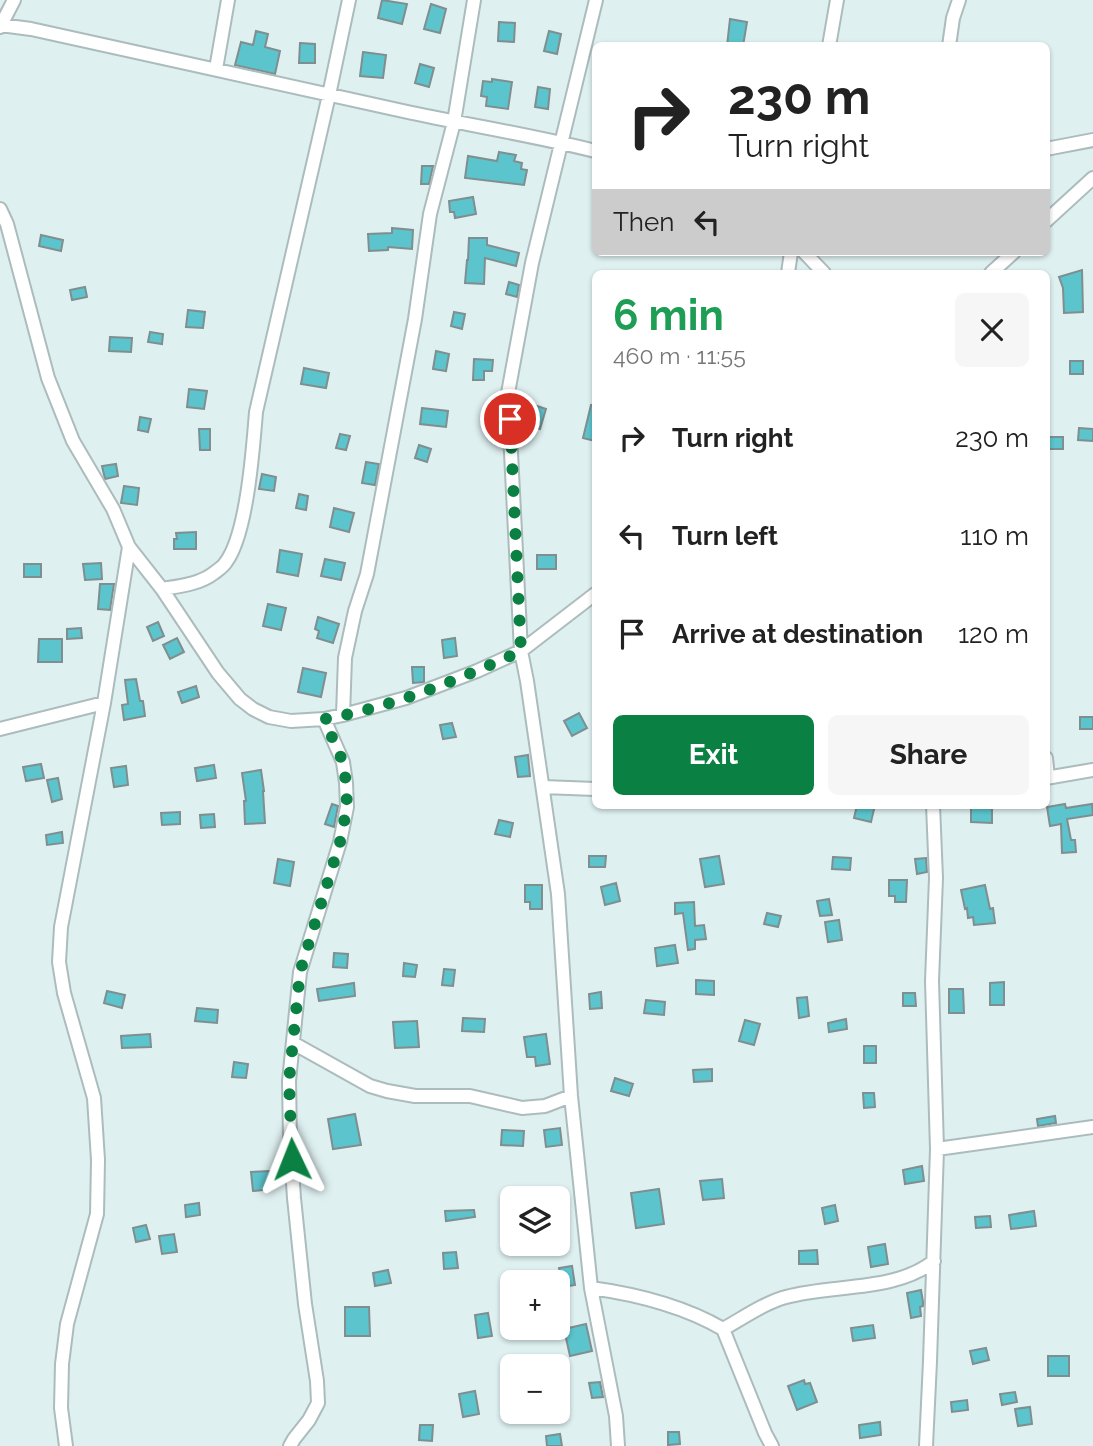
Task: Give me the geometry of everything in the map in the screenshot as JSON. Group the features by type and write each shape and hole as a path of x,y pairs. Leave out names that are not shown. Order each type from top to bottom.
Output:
{"street":[{"path":"15,0 0,26 30,29 592,150"},
{"path":"216,69 228,0"},
{"path":"162,589 184,585 213,574 226,562 236,544 243,516 256,412 349,0"},
{"path":"343,715 345,658 355,611 367,575 415,319 430,214 454,122 474,0"},
{"path":"596,0 532,264 508,393 521,651 558,894 571,1096 592,1288 616,1416 618,1446"},
{"path":"830,42 837,0"},
{"path":"950,42 959,0"},
{"path":"1050,148 1093,140"},
{"path":"1050,217 1093,178"},
{"path":"0,209 7,224 48,378 72,441 113,509 129,547 162,589 218,673 253,709 269,717 291,721 324,719 406,698 521,651 592,596"},
{"path":"808,256 821,270"},
{"path":"996,270 1010,256"},
{"path":"66,1446 61,1408 66,1324 97,1214 98,1160 94,1098 64,993 60,962 61,927 104,703 129,547"},
{"path":"0,729 104,703"},
{"path":"290,1446 318,1403 294,1198 289,1081 300,972 340,842 347,807 343,762 324,719"},
{"path":"1050,777 1092,771"},
{"path":"543,787 592,789"},
{"path":"926,1446 937,1149 932,981 936,878 933,809"},
{"path":"293,1043 370,1086 387,1091 415,1096 470,1097 522,1108 545,1106 571,1096"},
{"path":"937,1149 1093,1127"},
{"path":"723,1329 768,1303 788,1296 892,1280 924,1269 934,1261"},
{"path":"592,1288 620,1292 677,1309 708,1320 723,1329 772,1446"}],"building":[{"path":"382,0 407,4 402,24 378,18"},
{"path":"431,4 446,9 440,33 424,29"},
{"path":"730,19 747,22 744,42 727,42"},
{"path":"499,22 515,23 514,42 498,41"},
{"path":"256,31 268,34 265,47 280,51 275,74 235,65 241,42 253,45"},
{"path":"549,31 561,34 557,54 544,51"},
{"path":"300,43 315,44 315,63 299,63"},
{"path":"363,52 386,55 383,78 360,76"},
{"path":"420,64 434,68 429,87 415,83"},
{"path":"492,79 512,82 508,109 486,106 487,97 481,96 483,81 492,82"},
{"path":"538,87 550,89 548,109 535,107"},
{"path":"499,152 516,155 514,161 522,163 521,169 527,170 524,185 465,178 468,156 497,161"},
{"path":"422,166 433,166 429,184 421,184"},
{"path":"473,197 476,214 455,218 454,212 450,212 449,201"},
{"path":"392,228 413,230 412,249 388,247 388,250 369,251 368,234 392,233"},
{"path":"41,235 63,240 61,251 39,246"},
{"path":"469,238 487,238 487,245 519,253 516,266 485,258 484,284 465,283"},
{"path":"1082,270 1083,312 1064,313 1063,288 1059,277"},
{"path":"509,282 519,285 517,297 506,294"},
{"path":"85,287 87,297 72,300 70,290"},
{"path":"188,310 205,312 203,328 186,327"},
{"path":"454,312 465,314 462,329 451,326"},
{"path":"150,332 163,334 162,344 148,342"},
{"path":"110,337 132,338 131,352 109,351"},
{"path":"436,351 449,354 446,371 433,369"},
{"path":"474,359 493,360 492,371 484,371 484,380 473,380"},
{"path":"1070,361 1083,361 1083,374 1070,374"},
{"path":"304,368 329,373 326,388 301,384"},
{"path":"189,389 207,391 204,409 187,407"},
{"path":"591,405 592,405 592,440 583,438"},
{"path":"537,406 546,409 540,429 531,426"},
{"path":"422,408 448,411 446,427 420,424"},
{"path":"140,417 151,419 148,432 138,430"},
{"path":"1079,428 1093,429 1093,441 1078,440"},
{"path":"199,429 210,429 210,450 200,450"},
{"path":"340,434 350,436 346,450 336,448"},
{"path":"1050,437 1063,437 1063,449 1050,449"},
{"path":"419,445 431,449 427,462 415,458"},
{"path":"366,462 379,464 375,485 362,483"},
{"path":"116,464 118,476 105,479 102,466"},
{"path":"262,474 276,477 274,491 259,489"},
{"path":"124,486 139,488 137,505 121,503"},
{"path":"299,494 308,496 306,510 296,508"},
{"path":"334,508 354,513 349,532 330,527"},
{"path":"196,532 196,549 174,549 176,533"},
{"path":"280,550 302,554 298,576 277,572"},
{"path":"537,555 556,555 556,569 537,569"},
{"path":"325,559 345,563 341,580 321,576"},
{"path":"101,563 102,579 85,580 83,564"},
{"path":"24,564 41,564 41,577 24,577"},
{"path":"100,584 114,584 110,610 98,609"},
{"path":"268,604 286,608 281,630 263,626"},
{"path":"318,617 339,624 333,643 317,638 319,631 315,629"},
{"path":"158,622 164,636 153,641 147,627"},
{"path":"81,628 82,638 67,639 67,629"},
{"path":"177,638 184,652 170,659 163,645"},
{"path":"455,638 457,656 444,658 442,640"},
{"path":"39,639 62,639 62,662 38,662"},
{"path":"412,667 424,667 424,682 413,683"},
{"path":"303,668 326,673 321,697 298,692"},
{"path":"136,679 145,716 124,720 122,705 128,704 125,680"},
{"path":"196,686 199,697 182,703 178,692"},
{"path":"579,713 587,728 572,736 564,721"},
{"path":"1080,717 1093,717 1093,729 1080,729"},
{"path":"452,723 456,737 443,739 440,725"},
{"path":"528,755 530,776 518,777 515,757"},
{"path":"41,764 44,778 26,781 23,767"},
{"path":"214,765 216,778 197,781 195,768"},
{"path":"126,766 128,785 114,787 111,768"},
{"path":"261,770 265,823 245,824 246,801 242,773"},
{"path":"58,778 62,799 52,802 47,780"},
{"path":"332,804 338,806 334,827 325,824"},
{"path":"1065,804 1066,808 1092,804 1093,815 1067,819 1071,840 1075,840 1076,852 1062,853 1061,824 1050,826 1047,809"},
{"path":"856,809 874,809 871,822 854,818"},
{"path":"971,809 992,809 992,823 971,822"},
{"path":"180,812 180,824 162,825 161,813"},
{"path":"214,814 215,827 201,828 200,815"},
{"path":"499,820 513,823 510,837 495,834"},
{"path":"62,832 63,843 47,845 46,835"},
{"path":"589,856 606,856 605,867 589,867"},
{"path":"719,856 724,884 705,887 700,859"},
{"path":"833,857 851,858 850,870 832,869"},
{"path":"926,858 927,872 917,874 915,859"},
{"path":"278,859 294,862 290,886 274,883"},
{"path":"889,880 907,880 906,902 895,902 895,896 889,896"},
{"path":"616,883 620,901 605,905 601,887"},
{"path":"525,885 542,885 542,909 530,909 530,902 525,902"},
{"path":"985,885 995,923 974,925 973,917 968,918 961,890"},
{"path":"829,899 832,915 820,916 817,901"},
{"path":"694,902 695,926 704,925 706,939 695,940 695,949 688,950 683,913 675,914 675,903"},
{"path":"767,913 781,916 778,927 764,924"},
{"path":"839,920 842,940 828,942 825,922"},
{"path":"675,945 678,963 657,966 655,948"},
{"path":"334,953 348,954 347,968 333,967"},
{"path":"404,963 417,965 415,977 403,976"},
{"path":"444,969 455,970 453,986 442,985"},
{"path":"696,980 714,981 714,995 696,994"},
{"path":"1004,982 1004,1005 990,1005 990,983"},
{"path":"354,983 355,996 319,1001 317,989"},
{"path":"949,989 963,989 964,1013 949,1013"},
{"path":"107,991 125,995 122,1008 104,1003"},
{"path":"601,992 602,1008 590,1009 589,994"},
{"path":"903,993 915,993 916,1006 903,1006"},
{"path":"807,997 809,1016 799,1018 797,998"},
{"path":"646,1000 665,1002 664,1015 644,1013"},
{"path":"197,1008 218,1010 217,1023 195,1021"},
{"path":"463,1018 485,1019 484,1032 462,1031"},
{"path":"846,1019 847,1029 829,1032 828,1023"},
{"path":"745,1020 760,1024 754,1045 739,1041"},
{"path":"417,1021 419,1047 395,1048 393,1022"},
{"path":"150,1034 151,1047 122,1048 121,1036"},
{"path":"546,1034 550,1064 536,1066 535,1057 527,1057 524,1037"},
{"path":"864,1046 876,1046 876,1063 864,1063"},
{"path":"234,1062 248,1064 246,1078 232,1077"},
{"path":"712,1069 712,1081 694,1082 693,1070"},
{"path":"615,1078 633,1084 629,1096 611,1091"},
{"path":"863,1093 874,1093 875,1107 864,1108"},
{"path":"355,1114 361,1145 333,1149 328,1119"},
{"path":"1055,1116 1056,1123 1038,1126 1037,1119"},
{"path":"560,1128 562,1145 546,1147 544,1130"},
{"path":"502,1130 524,1131 523,1146 501,1145"},
{"path":"922,1166 924,1181 905,1184 903,1170"},
{"path":"270,1171 272,1189 253,1191 251,1172"},
{"path":"722,1179 724,1198 703,1200 700,1181"},
{"path":"659,1189 664,1224 636,1228 631,1193"},
{"path":"199,1203 200,1215 186,1217 185,1205"},
{"path":"835,1205 838,1221 825,1224 822,1208"},
{"path":"474,1210 475,1217 446,1221 445,1211"},
{"path":"1034,1211 1036,1226 1011,1229 1009,1215"},
{"path":"990,1216 991,1227 976,1228 975,1217"},
{"path":"146,1225 150,1239 136,1242 133,1228"},
{"path":"174,1234 177,1252 162,1254 159,1236"},
{"path":"885,1244 888,1264 871,1267 868,1247"},
{"path":"817,1250 818,1264 799,1264 799,1251"},
{"path":"456,1252 458,1268 444,1269 443,1253"},
{"path":"572,1266 575,1285 570,1286 570,1270 559,1268"},
{"path":"388,1270 391,1283 375,1286 373,1273"},
{"path":"921,1290 921,1316 911,1318 907,1293"},
{"path":"345,1307 369,1307 370,1336 345,1336"},
{"path":"488,1313 492,1336 478,1338 475,1315"},
{"path":"586,1324 592,1351 570,1356 566,1340 570,1340 570,1328"},
{"path":"873,1325 875,1338 853,1341 851,1328"},
{"path":"986,1348 989,1360 973,1364 970,1351"},
{"path":"1048,1356 1069,1356 1069,1376 1048,1376"},
{"path":"804,1380 805,1384 810,1383 817,1402 797,1410 788,1386"},
{"path":"600,1382 603,1397 592,1398 589,1383"},
{"path":"475,1391 479,1414 463,1417 459,1394"},
{"path":"1015,1392 1017,1402 1002,1405 1000,1394"},
{"path":"967,1400 968,1410 952,1412 951,1402"},
{"path":"1030,1407 1032,1424 1018,1426 1015,1409"},
{"path":"880,1422 881,1435 860,1438 859,1425"},
{"path":"420,1425 433,1425 432,1441 419,1440"},
{"path":"668,1432 679,1432 680,1444 668,1445"},
{"path":"560,1434 562,1446 547,1446 546,1436"}],"route":[{"path":"292,1159 289,1081 300,972 340,842 347,807 343,762 324,719 406,698 521,651 510,419"}]}
